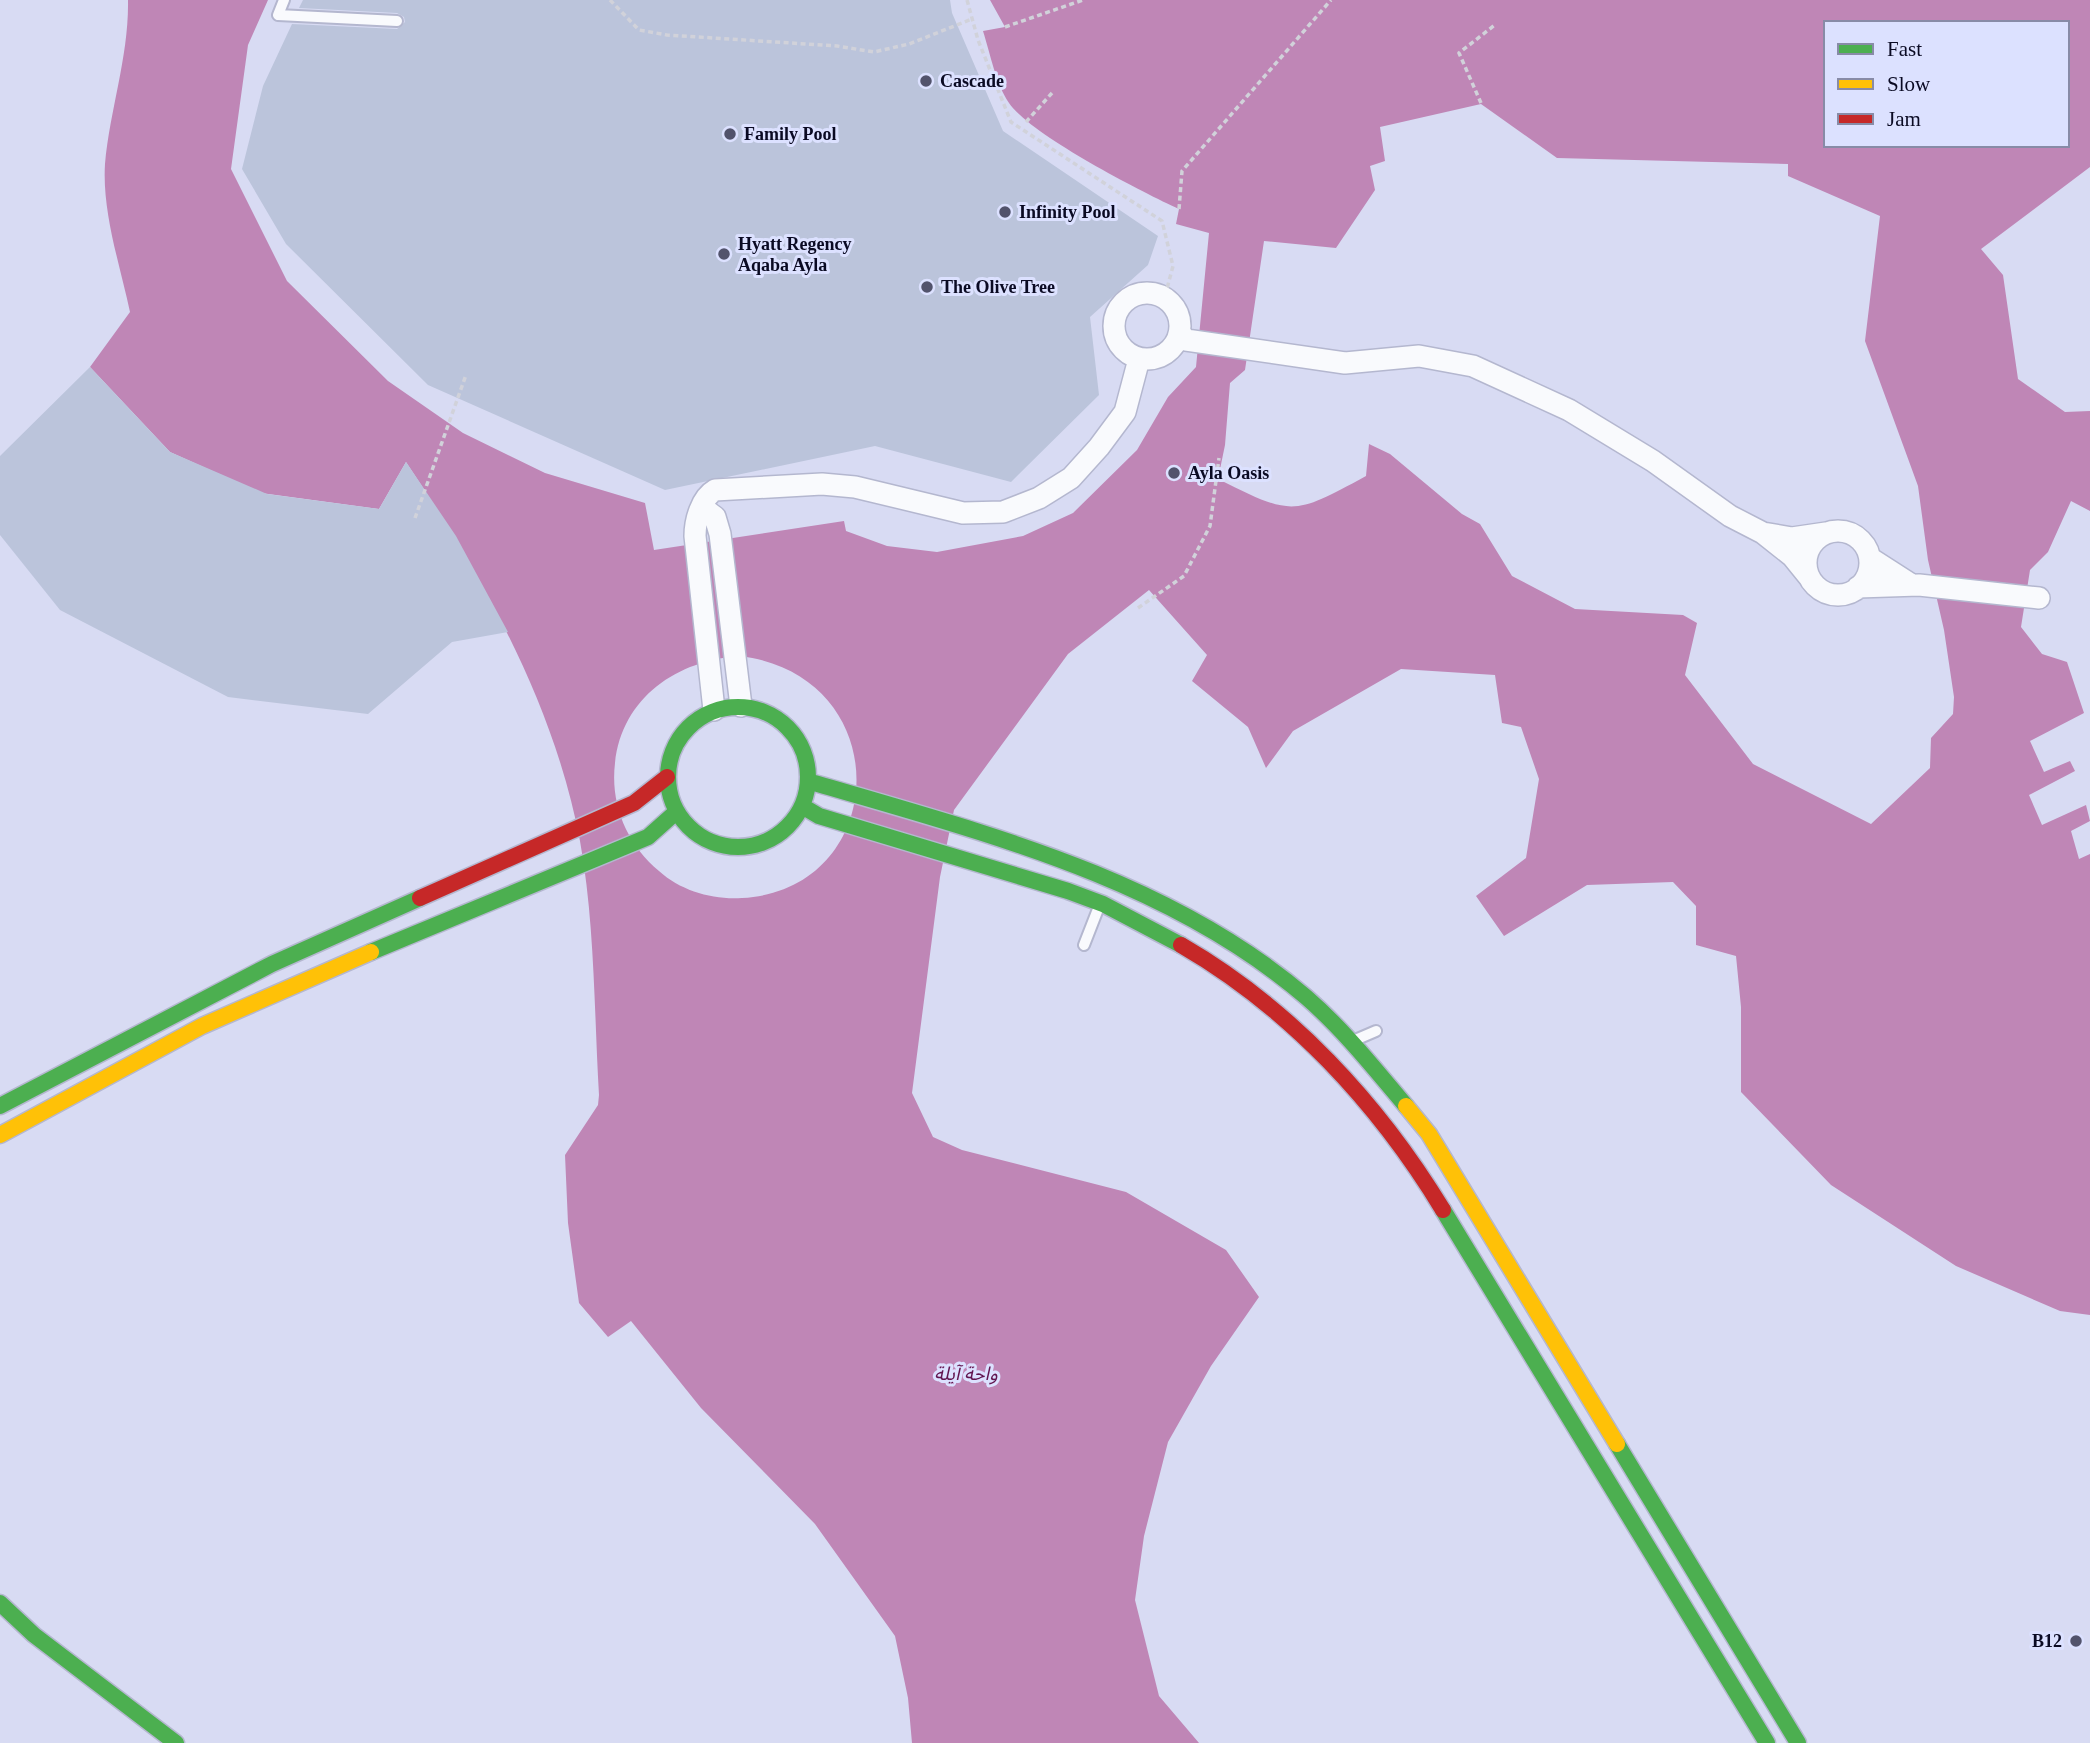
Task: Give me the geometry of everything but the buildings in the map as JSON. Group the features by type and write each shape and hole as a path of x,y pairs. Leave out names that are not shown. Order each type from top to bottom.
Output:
{"street":[{"path":"1140,293 1165,296 1180,320 1183,337 1165,355 1153,359 1139,359 1127,354 1118,344 1114,319 1119,307 1140,293"},
{"path":"1183,337 1250,351 1345,363 1419,356 1473,366 1569,410 1653,461 1730,516 1763,533 1792,556 1815,585 1831,594 1841,594 1858,587 1915,585 2039,598"},
{"path":"713,702 695,536 696,519 708,494 715,490 822,484 855,486 962,513 1003,512 1039,498 1072,478 1100,447 1125,412 1139,359"},
{"path":"703,508 715,517 720,534 739,697"},
{"path":"1763,533 1792,538 1828,532 1850,533 1866,547 1870,558 1870,569 1858,587"},
{"path":"1809,577 1806,563 1808,550 1816,539 1828,532"},
{"path":"1870,558 1915,585"},
{"path":"739,697 790,729 804,753 816,784 792,823 777,835 760,844 741,847 722,845 704,839 688,827 676,812 667,777 669,756 679,736 713,702 739,697"},
{"path":"0,1106 272,964 634,803 667,777"},
{"path":"816,784 962,827 1146,893 1219,933 1305,996 1352,1041 1429,1134 1798,1743"},
{"path":"802,806 819,816 958,855 1100,903 1178,941 1242,983 1329,1058 1371,1104 1425,1180 1767,1743"},
{"path":"0,1135 202,1026 278,991 648,837 676,812"},
{"path":"554,840 565,873"},
{"path":"0,1602 34,1635 176,1743"}],"lane":[{"path":"284,0 278,15 397,21"},
{"path":"1084,945 1111,880"},
{"path":"1352,1041 1376,1031"}],"path":[{"path":"610,0 639,30 667,35 837,46 874,52 909,44 972,19"},
{"path":"967,0 1011,122 1161,222 1173,266 1165,296"},
{"path":"1005,27 1083,0"},
{"path":"1179,209 1182,171 1332,0"},
{"path":"1481,103 1459,53 1496,24"},
{"path":"1026,122 1052,93"},
{"path":"415,518 466,375"},
{"path":"1138,608 1184,576 1210,526 1219,458"}],"water":[{"name":"واحة آيلة","path":"128,0 268,0 248,45 231,169 287,281 388,381 463,433 545,473 645,503 654,550 844,521 846,531 887,546 937,552 1023,536 1073,513 1137,450 1168,397 1196,367 1209,233 1176,224 1179,209 1062,146 1021,116 1000,87 983,31 1005,27 990,0 2090,0 2090,167 1981,249 2003,275 2018,379 2065,412 2090,411 2090,511 2071,501 2048,552 2030,570 2021,627 2042,654 2067,662 2084,713 2030,741 2044,772 2070,761 2075,771 2029,795 2042,825 2086,805 2090,821 2071,831 2079,859 2090,854 2090,1315 2060,1311 1956,1266 1831,1185 1741,1092 1741,1007 1736,956 1696,945 1696,906 1673,882 1587,885 1504,936 1476,896 1526,858 1539,779 1521,727 1502,723 1495,675 1401,669 1293,731 1266,768 1248,727 1192,681 1207,655 1149,590 1068,654 954,810 940,877 912,1093 933,1137 962,1150 1126,1192 1226,1250 1259,1297 1211,1366 1168,1442 1144,1536 1135,1600 1159,1696 1199,1743 912,1743 908,1698 895,1636 815,1524 701,1408 631,1321 608,1337 579,1303 568,1223 565,1155 598,1105 599,1095 585,872 568,790 553,740 512,643 462,551 406,462 379,509 261,493 170,452 90,367 130,312 109,220 105,182 107,143 126,42","holes":["1481,104 1557,158 1788,164 1788,176 1880,216 1865,341 1918,486 1928,560 1944,630 1954,697 1953,714 1931,738 1930,768 1871,824 1753,764 1685,675 1697,623 1683,615 1575,609 1512,576 1480,524 1462,514 1390,454 1369,444 1366,476 1307,504 1278,505 1218,479 1225,445 1230,383 1245,370 1264,241 1336,248 1375,190 1370,166 1385,161 1380,127","740,656 792,672 828,701 850,739 856,782 849,823 827,860 791,886 742,898 698,893 677,884 659,871 638,849 623,823 614,779 620,740 641,701 675,674 695,665"]}],"traffic: fast":[{"path":"738,707 765,712 788,727 803,750 808,777 803,804 788,827 765,842 738,847 711,842 688,827 673,804 668,777 673,750 688,727 711,712 738,707"},
{"path":"808,781 939,819 1069,863 1132,889 1193,920 1251,955 1320,1009 1406,1106"},
{"path":"802,806 819,816 1068,891 1103,904 1181,945"},
{"path":"371,952 648,837 676,812"},
{"path":"0,1106 272,964 420,898"},
{"path":"1443,1210 1767,1743"},
{"path":"1617,1444 1798,1743"},
{"path":"0,1603 34,1635 176,1743"}],"traffic: slow":[{"path":"0,1135 202,1026 371,952"},
{"path":"1406,1106 1429,1134 1617,1444"}],"traffic: jam":[{"path":"420,898 634,803 667,777"},
{"path":"1181,945 1259,998 1329,1061 1390,1132 1443,1210"}],"place":[{"name":"Cascade","path":"926,81"},
{"name":"Family Pool","path":"730,134"},
{"name":"Infinity Pool","path":"1005,212"},
{"name":"Hyatt Regency Aqaba Ayla","path":"724,254"},
{"name":"The Olive Tree","path":"927,287"},
{"name":"Ayla Oasis","path":"1174,473"},
{"name":"B12","path":"2076,1641"}]}
